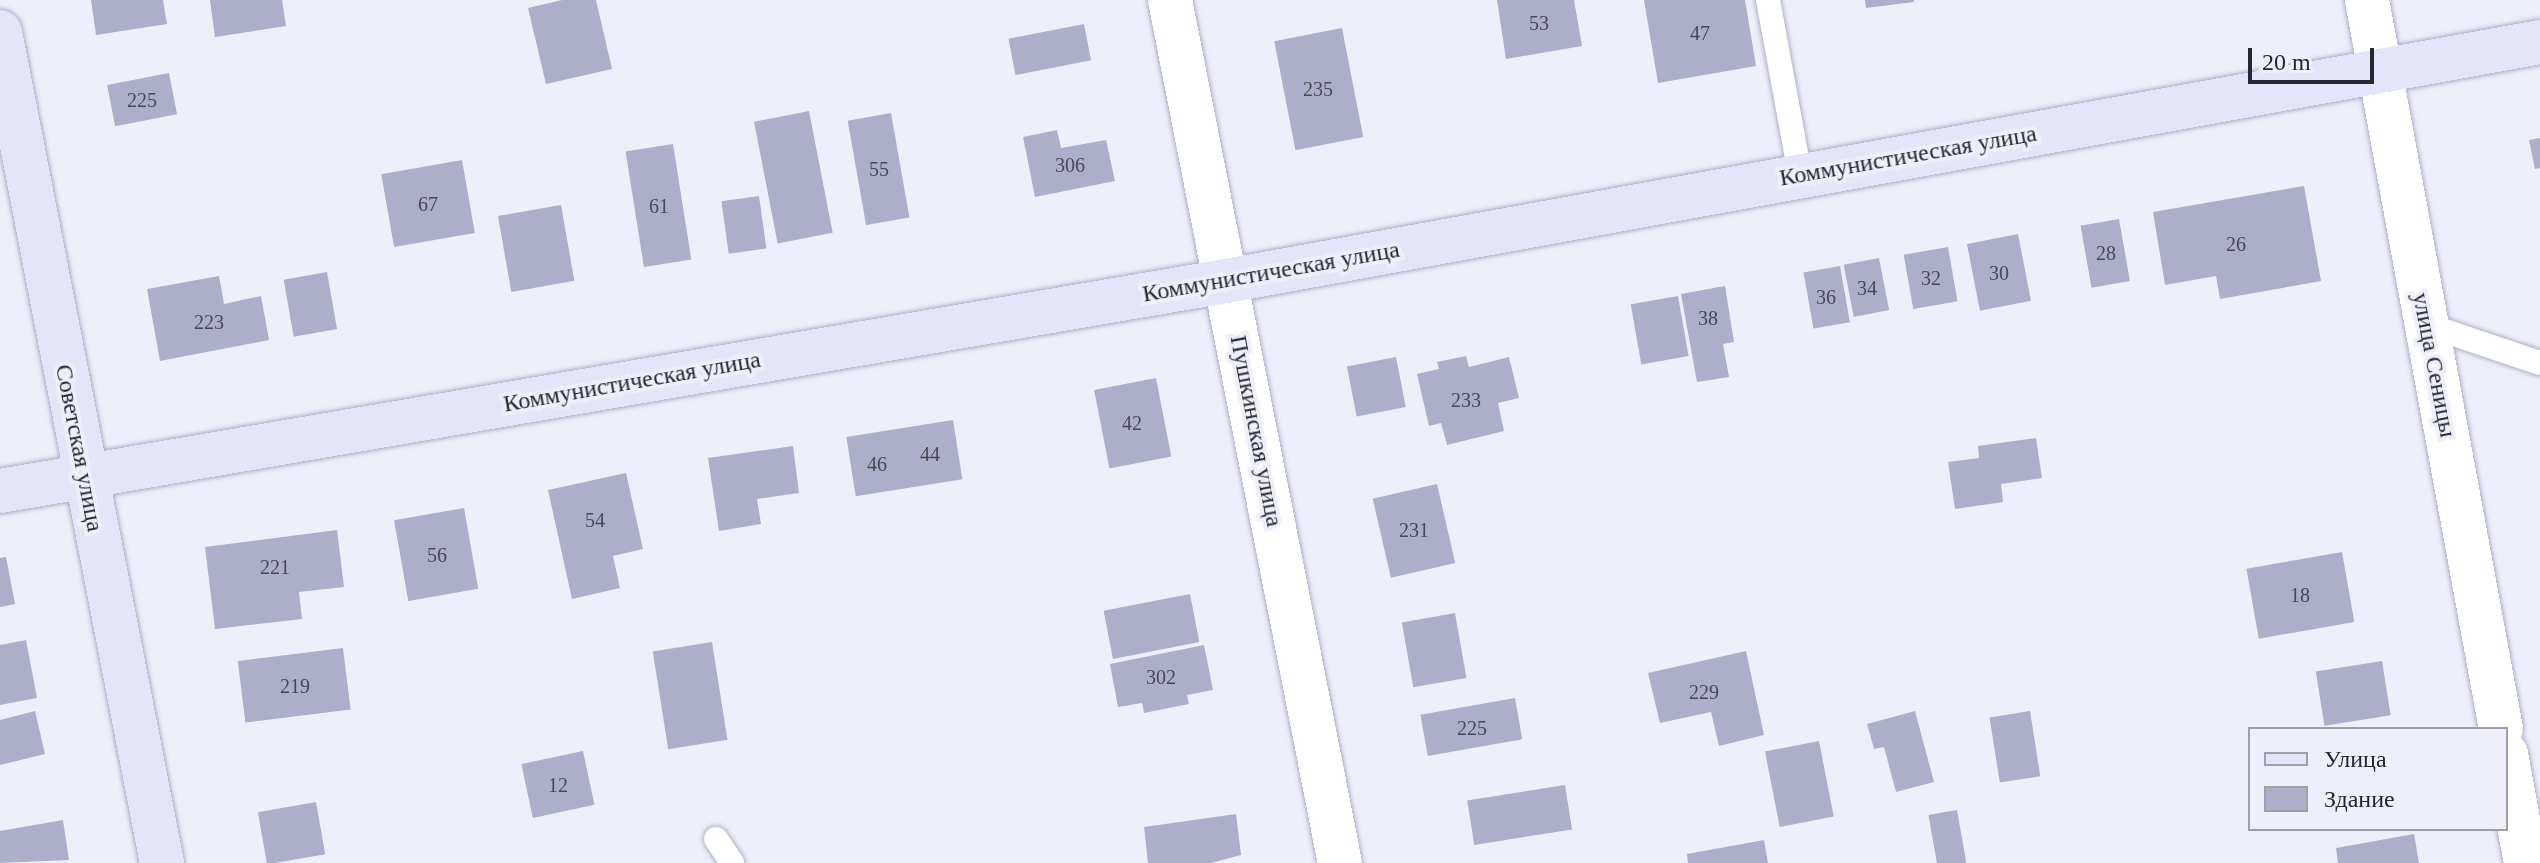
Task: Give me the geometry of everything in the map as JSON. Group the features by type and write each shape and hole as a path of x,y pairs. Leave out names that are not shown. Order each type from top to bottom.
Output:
{"street":[{"name":"Пушкинская улица","path":"1170,0 1340,863"},
{"name":"улица Сеницы","path":"2367,0 2501,727"},
{"name":"Советская улица","path":"0,32 83,475 162,863"},
{"name":"Коммунистическая улица","path":"0,491 1226,281 2540,42"},
{"path":"2508,765 2526,863"}],"lane":[{"path":"1768,0 1800,175"},
{"path":"2427,325 2540,363"},
{"path":"716,839 732,863"}],"building":[{"path":"91,0 163,0 167,24 96,35"},
{"path":"210,0 282,0 286,26 215,37"},
{"path":"562,0 596,0 612,69 546,84 528,8"},
{"path":"1497,0 1574,0 1582,46 1506,59"},
{"path":"1644,0 1745,0 1756,66 1658,83"},
{"path":"1865,0 1914,0 1914,2 1866,8"},
{"path":"1084,24 1091,60 1015,75 1008,39"},
{"path":"1342,28 1363,137 1295,150 1274,41"},
{"path":"169,73 177,114 115,126 107,85"},
{"path":"809,111 833,233 778,243 754,122"},
{"path":"891,113 909,217 866,225 848,121"},
{"path":"1057,130 1061,148 1106,140 1115,181 1035,197 1023,137"},
{"path":"2540,138 2540,168 2535,169 2529,140"},
{"path":"673,144 691,260 644,267 626,152"},
{"path":"462,160 475,233 394,247 381,174"},
{"path":"2304,186 2321,281 2220,299 2216,276 2165,285 2153,212"},
{"path":"759,196 766,248 729,254 721,201"},
{"path":"561,205 574,281 511,292 498,216"},
{"path":"2119,219 2130,281 2092,288 2081,226"},
{"path":"2018,234 2031,301 1980,311 1967,244"},
{"path":"1948,247 1958,301 1913,309 1904,255"},
{"path":"1879,258 1889,310 1854,317 1844,265"},
{"path":"1840,266 1850,322 1813,329 1804,272"},
{"path":"327,272 337,329 294,337 284,280"},
{"path":"219,276 224,304 261,296 269,340 160,361 147,289"},
{"path":"1725,286 1734,342 1723,344 1729,377 1697,382 1681,294"},
{"path":"1678,296 1689,356 1641,364 1631,304"},
{"path":"1466,356 1469,367 1509,357 1519,398 1498,403 1504,431 1447,445 1441,423 1429,426 1417,374 1439,369 1437,362"},
{"path":"1396,357 1406,407 1357,417 1347,367"},
{"path":"1156,378 1171,457 1109,469 1094,390"},
{"path":"953,420 962,479 856,496 846,437"},
{"path":"2036,438 2042,478 2001,484 2003,502 1955,509 1948,462 1979,458 1978,446"},
{"path":"793,446 799,493 757,499 761,524 719,531 708,458"},
{"path":"626,473 643,549 613,556 620,588 572,599 548,490"},
{"path":"1437,484 1455,563 1391,578 1373,499"},
{"path":"464,508 478,589 408,601 394,520"},
{"path":"337,530 344,587 299,592 302,619 215,629 205,547"},
{"path":"2342,552 2354,622 2259,639 2246,569"},
{"path":"6,557 15,604 0,607 0,558"},
{"path":"1190,594 1199,642 1113,659 1104,611"},
{"path":"1455,613 1466,678 1413,687 1402,622"},
{"path":"26,640 37,698 0,705 0,645"},
{"path":"712,642 727,740 668,749 653,651"},
{"path":"1204,645 1213,690 1187,695 1189,704 1144,713 1142,703 1118,707 1110,664"},
{"path":"343,648 351,710 245,722 238,661"},
{"path":"1746,651 1764,735 1719,746 1711,712 1660,723 1648,673"},
{"path":"2382,661 2391,715 2324,726 2316,671"},
{"path":"1515,698 1522,739 1428,756 1420,715"},
{"path":"35,711 45,754 0,765 0,720"},
{"path":"1915,711 1934,782 1896,792 1884,747 1874,749 1867,724"},
{"path":"2030,711 2040,776 2000,783 1990,717"},
{"path":"1819,741 1834,817 1780,827 1765,751"},
{"path":"583,751 594,805 533,818 521,764"},
{"path":"1565,785 1572,829 1474,845 1467,800"},
{"path":"316,802 325,854 267,863 258,812"},
{"path":"1957,810 1966,863 1937,863 1928,815"},
{"path":"1236,814 1241,855 1211,863 1148,863 1144,827"},
{"path":"63,820 69,860 0,863 0,831"},
{"path":"2414,834 2419,863 2338,863 2336,848"},
{"path":"1764,840 1768,863 1688,863 1687,854"}]}
